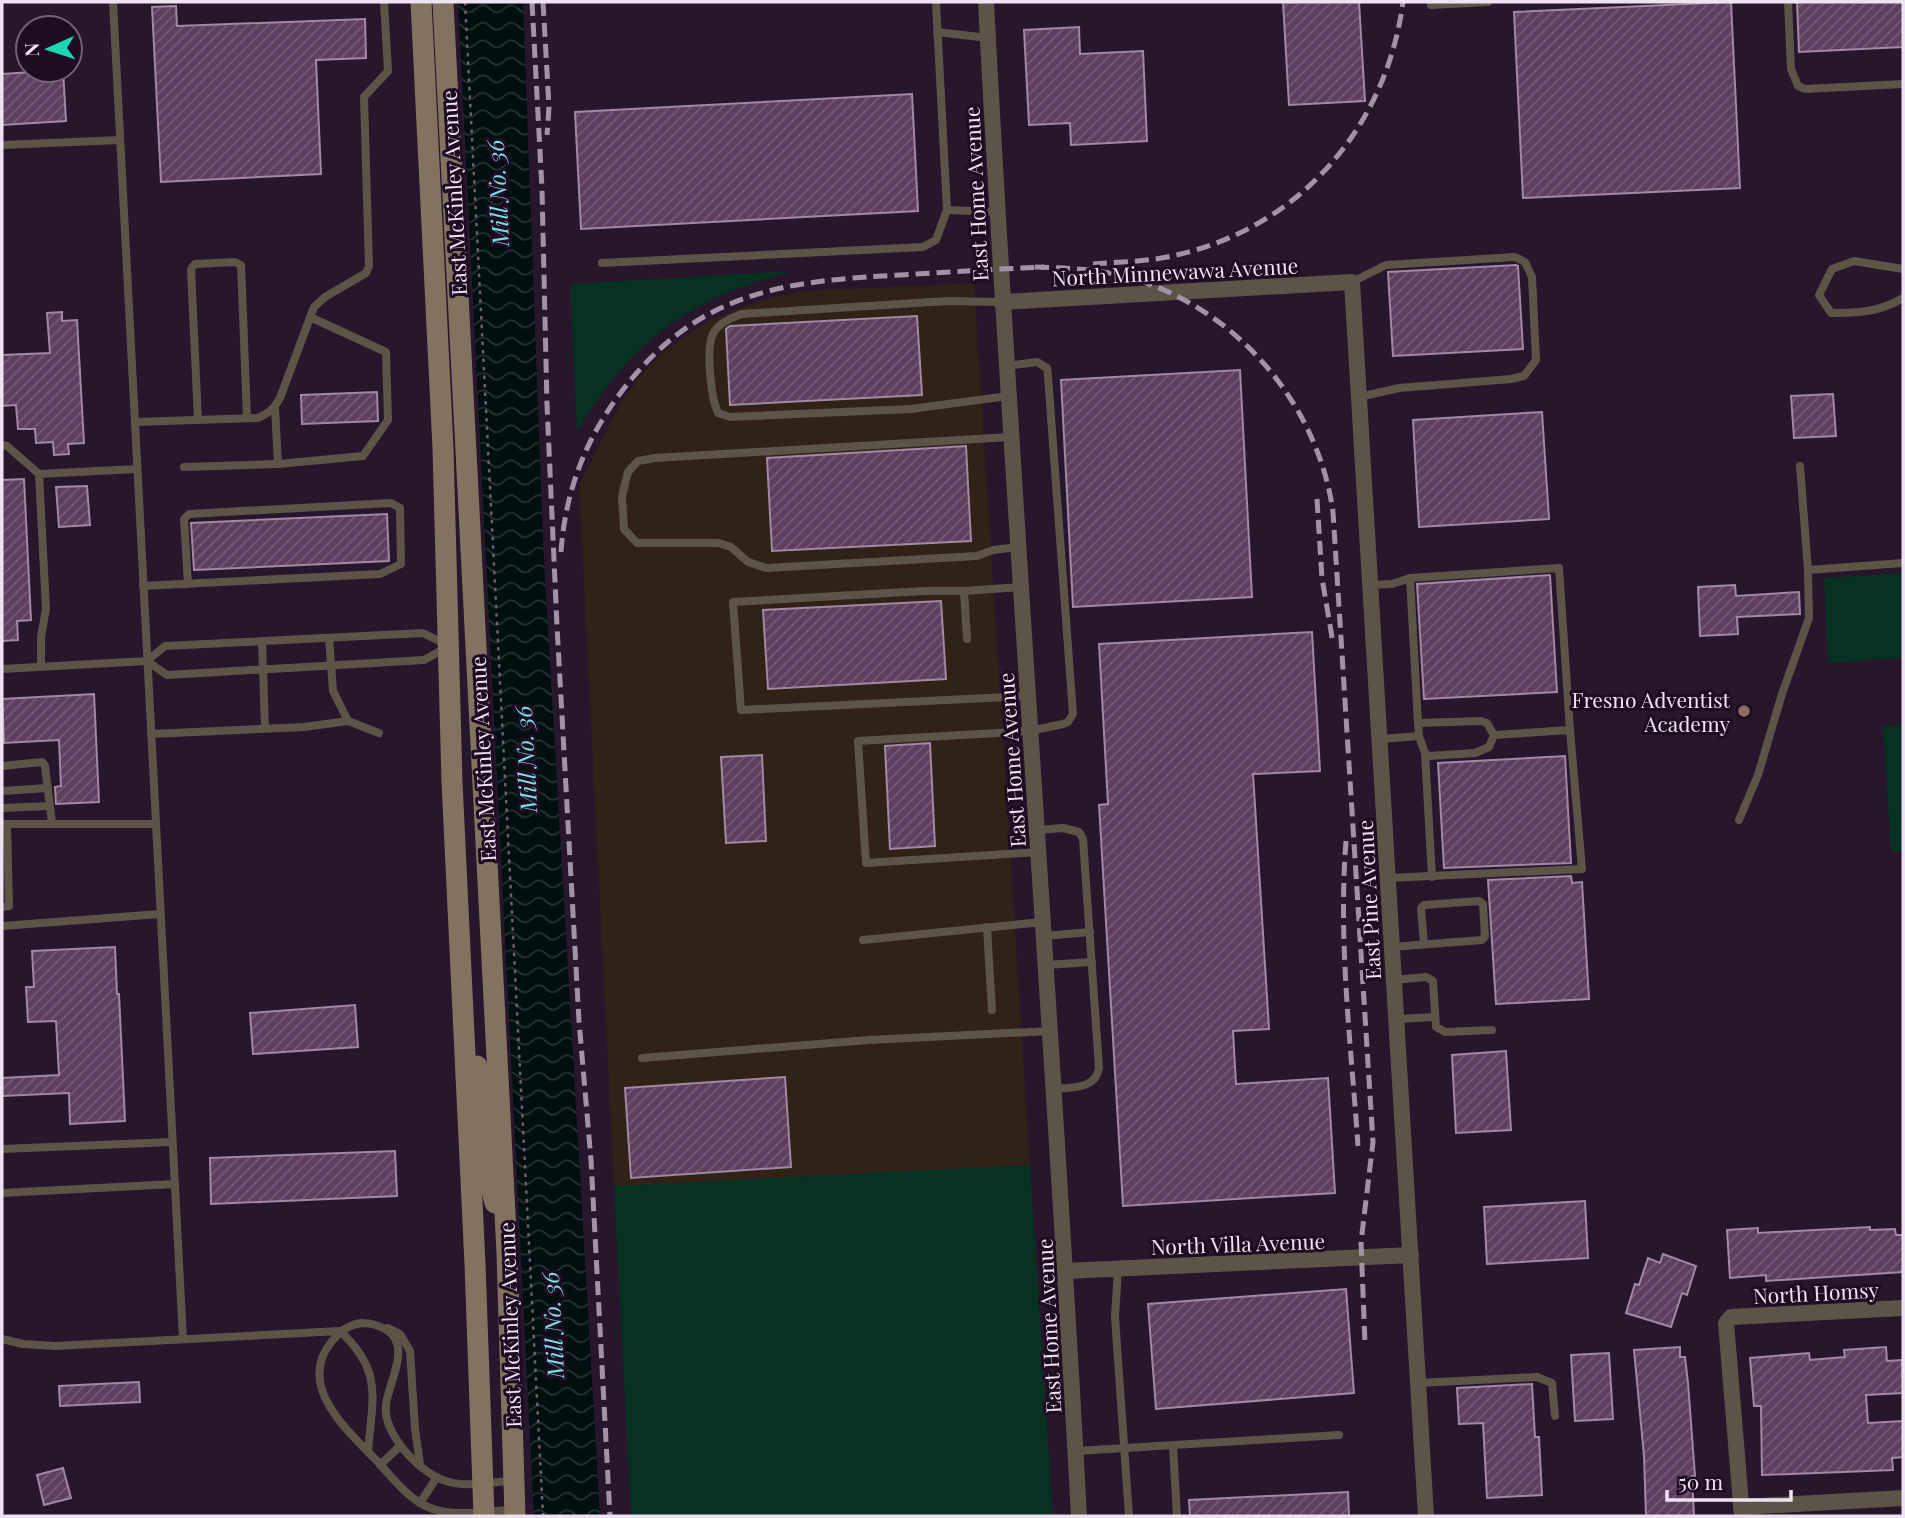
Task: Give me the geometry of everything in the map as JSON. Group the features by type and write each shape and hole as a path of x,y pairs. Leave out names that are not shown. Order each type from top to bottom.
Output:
{"main road":[{"name":"East McKinley Avenue","path":"421,2 443,448 452,782 484,1514"},
{"name":"East McKinley Avenue","path":"443,2 507,1253 515,1513"},
{"path":"449,646 477,645"},
{"path":"452,782 470,885 475,1006 480,1020 496,1026"},
{"path":"465,1054 473,1058 480,1073 486,1168 507,1253"}],"street":[{"name":"East Home Avenue","path":"986,2 1001,302 1066,1271 1079,1516"},
{"name":"North Minnewawa Avenue","path":"1001,302 1352,282"},
{"name":"East Pine Avenue","path":"1352,282 1426,1516"},
{"name":"North Villa Avenue","path":"1066,1271 1411,1255"},
{"name":"North Homsy","path":"1741,1512 1726,1323 1731,1317 1903,1308"},
{"path":"1741,1512 1903,1498"}],"lane":[{"path":"113,2 183,1339"},
{"path":"278,464 275,408 314,307 325,297 366,273 369,266 365,97 388,71 384,2"},
{"path":"602,262 923,247 936,240 947,211 936,2"},
{"path":"1431,2 1431,5 1488,2"},
{"path":"1788,2 1791,69 1798,86 1805,89 1903,84"},
{"path":"937,32 988,38"},
{"path":"2,145 120,140"},
{"path":"947,211 997,212"},
{"path":"1352,282 1386,265 1515,257 1525,262 1532,276 1536,360 1524,376 1409,387 1359,397"},
{"path":"1903,269 1854,261 1832,270 1819,295 1831,313 1865,313 1894,304 1903,298"},
{"path":"198,420 191,269 195,264 235,262 241,265 247,418"},
{"path":"1001,302 947,301 741,313 715,329 709,340 713,401 718,412 730,417 911,409 1008,396"},
{"path":"184,467 278,464 363,456 387,420 386,352 310,317"},
{"path":"1006,366 1037,362 1047,368 1072,717 1068,722 1030,731 858,741 866,863 1038,852"},
{"path":"135,422 258,418 275,408"},
{"path":"1010,437 638,461 628,472 622,496 624,529 636,543 719,543 731,547 748,562 766,568 977,556 993,550 1018,547"},
{"path":"2,445 7,446 39,474 137,469"},
{"path":"1739,820 1758,775 1782,694 1809,618 1800,466"},
{"path":"39,474 46,609 41,637 41,667"},
{"path":"143,586 188,584 380,574 401,564 400,508 391,503 189,514 184,519 188,584"},
{"path":"1808,570 1903,564"},
{"path":"1370,585 1392,584 1410,578 1559,568 1582,869 1388,878"},
{"path":"1410,578 1418,723 1425,753 1432,877"},
{"path":"1020,587 733,602 741,710 1028,696"},
{"path":"964,591 967,639"},
{"path":"2,669 147,661 165,646 262,641 423,633 449,646"},
{"path":"329,638 333,691 348,722"},
{"path":"262,641 265,729"},
{"path":"147,661 167,675 424,660 449,646"},
{"path":"1418,723 1481,721 1487,723 1494,735"},
{"path":"151,734 348,722 379,733"},
{"path":"1494,735 1570,730"},
{"path":"1425,753 1429,756 1475,753 1489,747 1494,735"},
{"path":"1380,739 1419,736"},
{"path":"2,766 42,762 47,771 52,823"},
{"path":"2,790 48,788"},
{"path":"2,808 50,806"},
{"path":"2,907 9,906 6,890 5,824 156,824"},
{"path":"1037,830 1063,828 1079,832 1083,839 1099,1068 1098,1077 1093,1082 1084,1086 1054,1089"},
{"path":"1392,947 1482,940 1485,936 1483,904 1479,901 1424,905 1421,908 1424,944"},
{"path":"2,926 160,914"},
{"path":"863,940 987,927 1090,932"},
{"path":"987,927 992,1010"},
{"path":"1046,965 1092,962"},
{"path":"1394,980 1426,977 1433,981 1436,1027 1445,1032 1492,1030"},
{"path":"1397,1019 1435,1017"},
{"path":"642,1058 869,1040 1050,1031"},
{"path":"2,1149 172,1142"},
{"path":"2,1193 174,1184"},
{"path":"1118,1269 1115,1317 1129,1516"},
{"path":"2,1339 31,1345 55,1346 340,1331 359,1323 390,1328 400,1334 410,1351 420,1464"},
{"path":"377,1325 391,1333 398,1344 398,1357 386,1412 390,1431 400,1446 437,1477 451,1483 514,1481"},
{"path":"340,1331 365,1358 372,1379 368,1452"},
{"path":"340,1331 321,1360 319,1376 322,1392 345,1428 400,1486 420,1503 446,1512 515,1513"},
{"path":"1419,1382 1537,1377 1552,1383 1555,1416"},
{"path":"1076,1451 1339,1435"},
{"path":"380,1465 400,1446"},
{"path":"1173,1446 1177,1516"},
{"path":"420,1503 437,1477"}],"path":[{"path":"465,2 543,1516"}],"shaded area":[{"path":"974,283 1030,1165 614,1186 579,485 622,401 647,368 667,350 707,322 750,304 807,291"}],"green space":[{"path":"793,271 724,294 667,327 642,348 619,373 577,433 570,284"},
{"path":"1903,573 1903,658 1828,663 1824,578"},
{"path":"1903,725 1903,851 1891,852 1883,726"},
{"path":"1030,1165 1053,1516 631,1516 614,1186"}],"water":[{"name":"Mill No. 36","path":"458,2 523,2 543,543 600,1516 534,1516"}],"building":[{"path":"1283,2 1359,2 1365,101 1289,105"},
{"path":"1731,2 1740,188 1523,198 1514,12"},
{"path":"1797,2 1903,2 1903,47 1799,52"},
{"path":"176,6 177,26 365,19 366,58 316,60 321,174 161,182 152,7"},
{"path":"1079,27 1080,54 1143,51 1147,141 1071,145 1070,123 1029,125 1024,30"},
{"path":"14,73 14,84 64,84 66,121 2,125 2,74"},
{"path":"912,94 918,211 581,229 575,112"},
{"path":"1516,265 1523,349 1393,356 1388,272"},
{"path":"62,312 62,321 77,320 84,443 68,444 69,454 54,455 53,442 36,443 35,429 18,429 16,405 2,406 2,355 50,353 47,313"},
{"path":"917,316 922,395 730,405 726,329 730,326"},
{"path":"1240,370 1252,597 1073,607 1061,380"},
{"path":"377,392 378,421 302,424 301,395"},
{"path":"1833,394 1836,436 1794,438 1791,396"},
{"path":"1542,412 1549,519 1419,527 1413,420"},
{"path":"966,446 971,541 772,551 767,458"},
{"path":"24,479 31,620 17,621 18,640 2,641 2,480"},
{"path":"87,486 90,525 59,527 56,487"},
{"path":"387,514 389,561 194,570 191,523"},
{"path":"1550,575 1557,692 1424,699 1417,584"},
{"path":"1735,585 1736,596 1799,592 1800,614 1737,617 1738,634 1700,636 1698,587"},
{"path":"941,601 946,679 768,689 763,610"},
{"path":"1312,632 1320,771 1253,774 1269,1029 1233,1031 1236,1084 1328,1078 1335,1193 1123,1206 1099,805 1108,804 1099,644"},
{"path":"94,694 99,802 56,804 55,787 61,786 59,740 4,743 2,699"},
{"path":"930,743 935,846 890,849 885,746"},
{"path":"762,755 766,841 726,843 721,757"},
{"path":"1565,756 1571,863 1444,868 1438,763"},
{"path":"1571,876 1572,883 1582,882 1589,999 1496,1004 1488,880"},
{"path":"115,947 125,1121 70,1124 69,1093 2,1096 2,1078 59,1075 56,1021 28,1022 26,987 34,987 32,951"},
{"path":"355,1005 358,1047 253,1054 250,1013"},
{"path":"1506,1051 1511,1130 1456,1133 1452,1055"},
{"path":"785,1077 791,1167 631,1178 625,1088"},
{"path":"395,1151 397,1196 211,1204 210,1158"},
{"path":"1585,1201 1588,1258 1487,1264 1484,1207"},
{"path":"1870,1227 1870,1230 1895,1229 1896,1235 1903,1235 1903,1272 1766,1281 1766,1275 1730,1278 1727,1230 1758,1228 1758,1233"},
{"path":"1663,1254 1696,1266 1687,1295 1682,1293 1671,1327 1626,1313 1635,1284 1639,1285 1648,1258 1660,1263"},
{"path":"1346,1289 1354,1393 1156,1409 1148,1304"},
{"path":"1680,1347 1680,1357 1685,1357 1688,1383 1695,1476 1692,1476 1694,1516 1646,1516 1644,1456 1634,1350"},
{"path":"1886,1347 1887,1361 1902,1360 1903,1393 1866,1395 1868,1423 1903,1421 1903,1457 1892,1458 1893,1470 1762,1475 1761,1406 1754,1406 1750,1358 1809,1353 1810,1360 1845,1357 1844,1350"},
{"path":"1609,1353 1613,1419 1575,1421 1571,1355"},
{"path":"139,1382 140,1402 60,1406 59,1386"},
{"path":"1532,1384 1535,1437 1539,1437 1542,1495 1487,1498 1483,1423 1459,1424 1457,1388"},
{"path":"63,1468 71,1498 44,1505 37,1475"},
{"path":"1348,1492 1349,1516 1190,1516 1189,1500"}],"railway":[{"path":"532,2 542,189 547,405 557,626 579,1021 591,1160 610,1516"},
{"path":"543,2 549,107 547,135"},
{"path":"1093,264 1158,259 1213,244 1256,225 1294,199 1327,168 1355,132 1377,92 1393,49 1403,2"},
{"path":"1035,267 1096,271 1131,278 1169,293 1205,312 1238,337 1266,366 1290,399 1310,434 1324,472 1333,512 1373,1142 1361,1242 1365,1344"},
{"path":"561,552 567,510 578,469 607,413 648,361 678,334 710,313 779,288 817,282 1044,267"},
{"path":"1317,499 1322,578 1333,643"},
{"path":"1346,841 1344,955 1358,1146"}],"place":[{"name":"Fresno Adventist Academy","path":"1744,711"}]}
